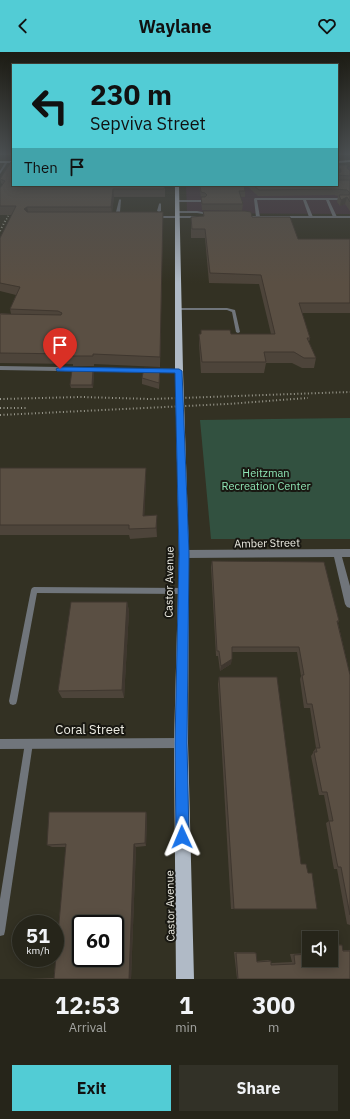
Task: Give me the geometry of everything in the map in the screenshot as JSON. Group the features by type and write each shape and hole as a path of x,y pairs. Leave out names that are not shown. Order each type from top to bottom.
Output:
{"main road":[{"name":"Castor Avenue","path":"177,196 179,371 184,554 181,743 185,979"}],"street":[{"path":"146,217 177,215 214,217"},
{"path":"236,215 258,217 350,217"},
{"path":"115,217 123,217"},
{"path":"0,368 179,371"},
{"path":"337,553 350,604"},
{"name":"Amber Street","path":"184,554 350,553"},
{"name":"Coral Street","path":"0,744 181,743"}],"lane":[{"path":"258,217 255,199 346,199"},
{"path":"304,199 311,217"},
{"path":"326,199 335,217"},
{"path":"118,212 120,200"},
{"path":"177,201 204,201"},
{"path":"159,211 160,204"},
{"path":"177,215 197,212 204,214 219,214"},
{"path":"236,215 242,212"},
{"path":"178,309 228,309 234,311 238,332"},
{"path":"12,701 34,590 184,591"},
{"path":"0,931 29,743"}],"shaded area":[{"path":"186,196 350,196 350,214 187,213"}],"green space":[{"name":"Heitzman Recreation Center","path":"350,418 350,539 211,539 200,420"}],"building":[{"path":"0,196 112,196 111,207 27,207 24,209 27,212 163,212 160,357 93,354 93,356 71,356 72,354 0,353 0,313 61,315 62,313 58,311 10,309 20,287 0,283 0,238 16,206 0,206"},
{"path":"241,196 243,204 202,204 201,197"},
{"path":"340,196 350,196 350,202 347,197 341,200"},
{"path":"203,211 245,211 251,212 252,217 290,217 298,239 350,239 350,303 299,303 310,338 307,338 316,358 304,358 294,352 264,352 266,362 202,362 199,334 201,334 201,330 230,330 231,334 275,334 261,275 210,273 205,229 192,229 191,217 204,216"},
{"path":"144,368 160,368 159,383 142,378"},
{"path":"72,370 93,370 92,385 70,385"},
{"path":"0,468 146,468 143,516 157,515 156,528 129,529 129,525 0,525"},
{"path":"212,561 324,562 339,621 337,621 350,675 350,915 341,867 338,867 329,821 333,821 327,792 322,792 314,752 317,752 316,748 320,748 312,704 307,704 299,647 232,647 232,659 221,666 219,651 217,651"},
{"path":"71,602 127,602 122,690 58,691"},
{"path":"219,677 277,677 301,864 306,864 308,873 312,873 317,909 234,909"},
{"path":"49,812 146,812 145,843 134,844 129,979 54,979 55,967 64,967 64,915 60,915 66,844 47,845"},
{"path":"338,945 342,945 343,951 350,951 350,979 238,979 236,953 256,953 257,962 271,961 271,965 295,964 294,955 302,954 302,967 338,967"}],"railway":[{"path":"5,222 19,196"},
{"path":"0,231 5,221"},
{"path":"0,399 81,397 151,399 350,392"},
{"path":"0,415 227,404 308,398"},
{"path":"0,408 26,408"}],"route":[{"path":"60,369 179,371 184,554 181,743 182,837"}]}
